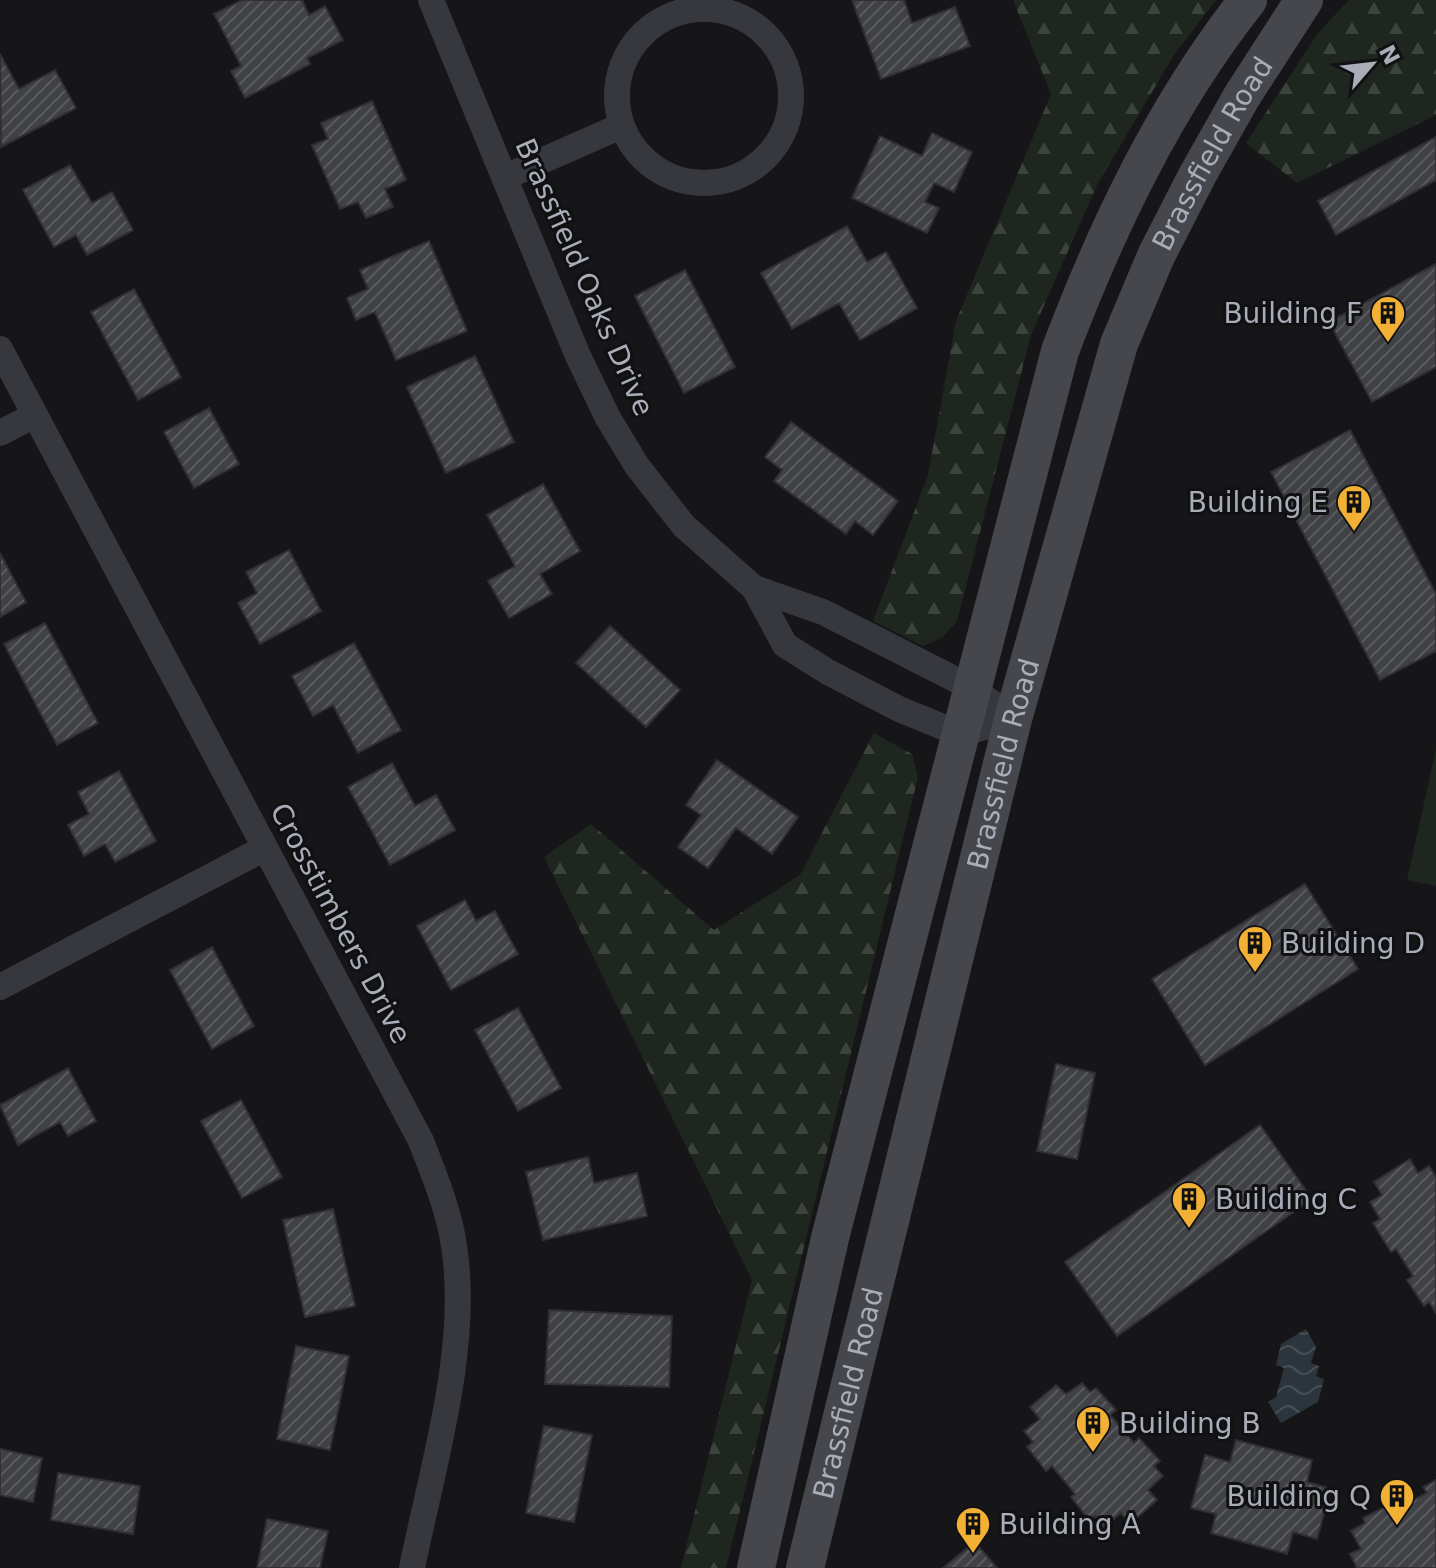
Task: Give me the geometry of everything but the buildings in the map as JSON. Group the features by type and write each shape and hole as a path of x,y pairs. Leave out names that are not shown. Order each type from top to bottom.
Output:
{"street":[{"name":"Brassfield Oaks Drive","path":"431,0 578,356 637,466 684,526 754,588 785,645 839,678 960,734"},
{"name":"Brassfield Road","path":"756,1568 830,1238 1060,351 1094,260 1151,146 1226,27 1248,0"},
{"name":"Brassfield Road","path":"805,1568 1013,719 1119,344 1156,256 1198,174 1242,96 1304,0"},
{"path":"690,10 728,12 762,30 784,62 790,80 788,120 769,155 736,178 707,183 677,180 643,159 621,126 617,88 620,69 640,36 671,15 690,10"},
{"path":"505,177 621,126"},
{"name":"Crosstimbers Drive","path":"0,349 421,1141 440,1191 454,1247 453,1365 412,1568"},
{"path":"0,433 35,415"},
{"name":"Brassfield Oaks Drive","path":"754,588 823,612 972,688 1013,719"},
{"path":"960,734 1013,719"},
{"path":"0,987 265,848"}],"green space":[{"path":"1013,0 1216,0 1174,55 1098,183 1031,335 957,621 942,638 923,646 873,621 928,475 956,321 1051,94"},
{"path":"1349,0 1436,0 1436,115 1297,183 1246,143 1318,33"},
{"path":"874,733 912,754 918,777 726,1568 681,1568 752,1280 544,857 591,824 714,930 800,875"},
{"path":"1436,749 1436,886 1407,880"}],"water":[{"path":"1306,1329 1316,1347 1311,1363 1319,1366 1316,1376 1324,1379 1318,1402 1281,1423 1268,1402 1276,1397 1284,1368 1276,1365 1281,1344"}],"place":[{"name":"Building F","path":"1388,344"},
{"name":"Building E","path":"1354,533"},
{"name":"Building D","path":"1255,974"},
{"name":"Building C","path":"1189,1230"},
{"name":"Building B","path":"1093,1454"},
{"name":"Building Q","path":"1397,1527"},
{"name":"Building A","path":"973,1555"}]}
